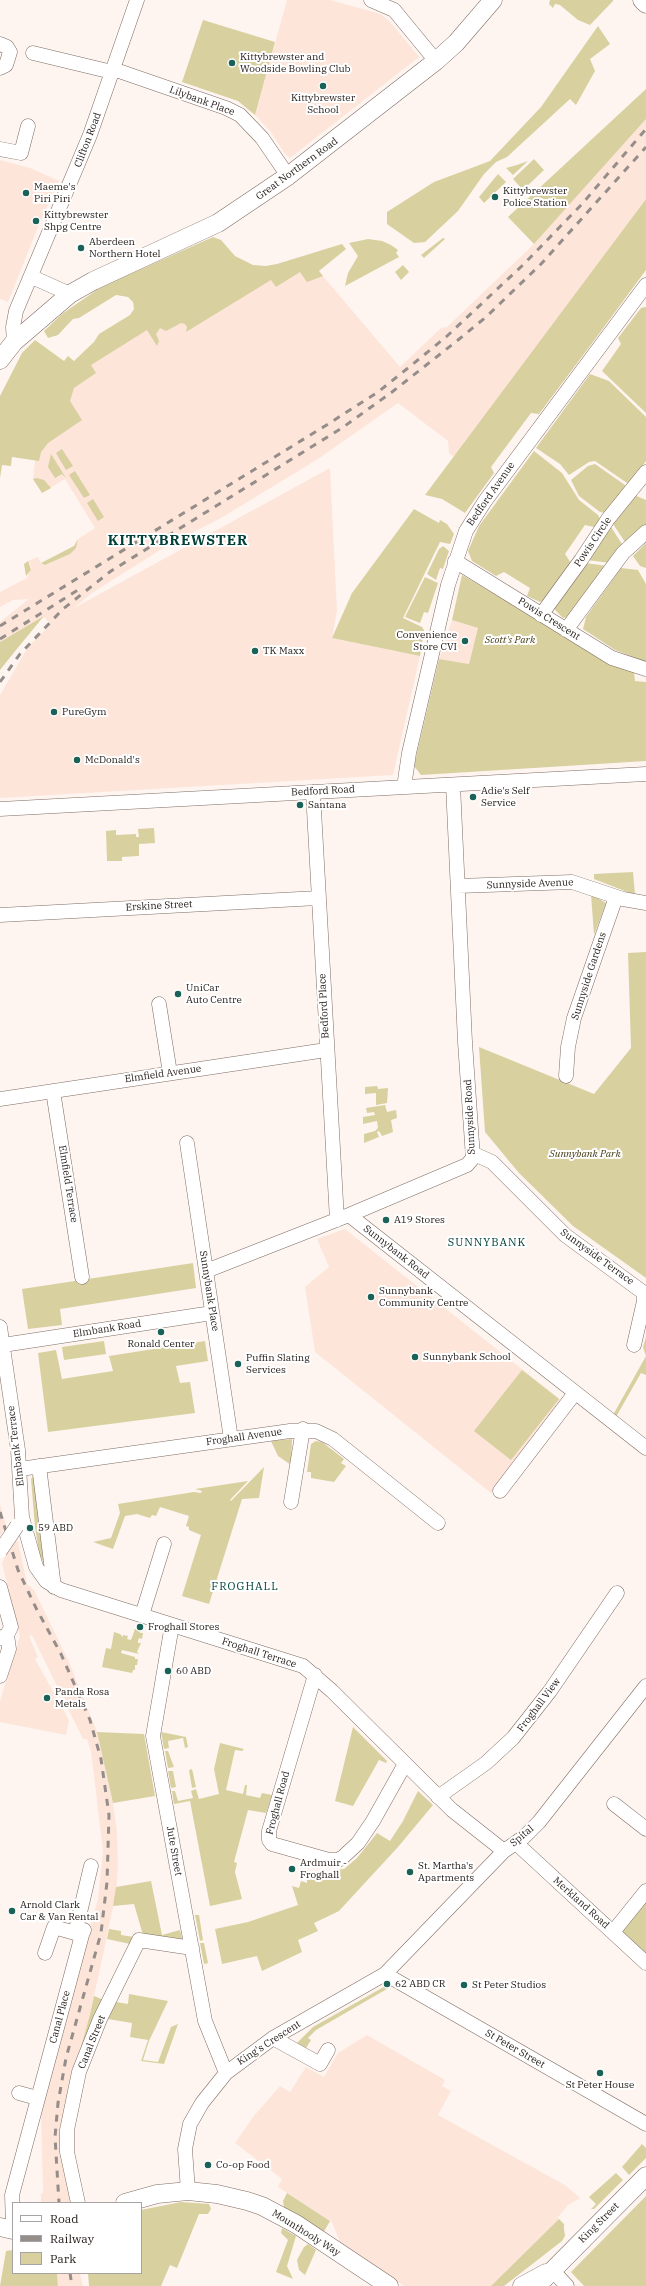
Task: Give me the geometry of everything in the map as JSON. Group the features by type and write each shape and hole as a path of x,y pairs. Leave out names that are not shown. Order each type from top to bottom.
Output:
{"main road":[{"name":"Great Northern Road","path":"0,360 14,342 70,294 93,281 218,223 288,176 436,61 456,42 493,0"},
{"path":"642,0 646,4"},
{"name":"King Street","path":"537,2286 646,2176"},
{"name":"Mounthooly Way","path":"128,2202 157,2194 188,2191 217,2194 247,2201 273,2211 307,2230 389,2286"},
{"path":"0,2227 12,2230"},
{"path":"0,2240 12,2239"},
{"name":"King Street","path":"522,2286 538,2276 552,2270"}],"street":[{"name":"Clifton Road","path":"14,342 13,327 16,312 88,141 137,0"},
{"path":"371,0 394,10 436,61"},
{"path":"0,44 7,47 10,52 6,65 0,68"},
{"name":"Lilybank Place","path":"32,53 112,70 226,108 240,115 262,138 288,176"},
{"path":"0,149 21,153 28,126"},
{"path":"32,276 70,294"},
{"name":"Bedford Avenue","path":"404,787 411,745 455,561 466,530 474,516 641,299 646,285"},
{"name":"Powis Circle","path":"541,615 581,560 608,519 646,472"},
{"path":"566,630 623,553 646,532"},
{"name":"Powis Crescent","path":"455,561 612,658 646,670"},
{"name":"Bedford Road","path":"0,809 646,774"},
{"name":"Sunnyside Road","path":"206,1271 343,1218 471,1162 474,1154 465,1042 453,785"},
{"name":"Bedford Place","path":"313,792 326,1050 343,1218"},
{"name":"Sunnyside Avenue","path":"458,886 572,882 629,901 646,903"},
{"name":"Sunnyside Gardens","path":"566,1076 561,1056 616,897"},
{"name":"Erskine Street","path":"0,915 318,898"},
{"path":"159,1004 170,1074"},
{"name":"Elmfield Avenue","path":"0,1099 326,1050"},
{"name":"Elmfield Terrace","path":"53,1091 82,1277"},
{"name":"Sunnybank Place","path":"186,1143 231,1439"},
{"name":"Sunnyside Terrace","path":"474,1154 492,1162 565,1235 644,1292 644,1301 634,1346"},
{"name":"Sunnybank Road","path":"343,1218 646,1448"},
{"name":"Elmbank Road","path":"3,1345 212,1313"},
{"name":"Elmbank Terrace","path":"0,1327 20,1469 19,1521"},
{"path":"500,1491 575,1393"},
{"path":"290,1502 303,1429"},
{"name":"Froghall Avenue","path":"20,1469 303,1429 316,1431 333,1438 438,1522"},
{"name":"Elmbank Terrace","path":"39,1466 54,1587"},
{"path":"0,1551 19,1521"},
{"name":"Froghall Terrace","path":"19,1521 36,1567 46,1581 54,1587 303,1666 315,1675 438,1797 465,1821 510,1847"},
{"path":"142,1615 164,1544"},
{"path":"0,1588 10,1622 10,1630 3,1636 9,1649 0,1676"},
{"name":"Froghall View","path":"438,1797 486,1763 513,1738 550,1691 617,1593"},
{"name":"Jute Street","path":"172,1625 153,1736 205,2021 226,2073"},
{"name":"Froghall Road","path":"315,1675 268,1835 272,1844 329,1860 338,1860 344,1857 358,1842 373,1821 405,1764"},
{"name":"Spital","path":"385,1974 510,1847 531,1830 552,1807 646,1686"},
{"path":"614,1804 646,1829"},
{"name":"Merkland Road","path":"510,1847 613,1932 646,1963"},
{"name":"Canal Place","path":"82,1935 77,1925 91,1866"},
{"path":"613,1932 646,1891"},
{"name":"Canal Place","path":"12,2202 12,2195 37,2098 88,1915"},
{"path":"45,1953 54,1927 82,1935"},
{"name":"Canal Street","path":"78,2202 67,2152 67,2130 79,2072 98,2026 139,1940 192,1948"},
{"name":"King's Crescent","path":"188,2191 185,2149 190,2124 202,2103 226,2073 244,2058 273,2038 385,1974"},
{"name":"St Peter Street","path":"385,1974 646,2124"},
{"path":"273,2038 320,2064 328,2050"},
{"path":"19,2093 37,2098"},
{"path":"552,2270 567,2286"}],"shaded area":[{"name":"Kittybrewster School","path":"287,0 330,0 381,14 392,24 419,57 290,158 285,154 270,131 255,115"},
{"path":"646,119 646,199 454,457 449,453 448,441 398,403 318,459 221,518 165,547 92,593 74,608 330,468 337,611 332,638 420,656 393,775 0,798 0,695 28,647 51,624 44,617 0,642 0,622 29,599 13,600 0,607 0,592 27,578 31,568 28,561 38,557 41,563 45,565 70,554 76,548 78,539 95,528 65,479 42,493 33,479 35,460 83,352 105,332 311,262 400,367 441,328 447,327 534,244"},
{"path":"0,160 30,168 59,181 38,227 8,302 0,299"},
{"path":"452,620 478,628 469,664 439,659"},
{"name":"Sunnybank School","path":"345,1229 561,1400 491,1493 315,1352 305,1287 329,1267 317,1239"},
{"path":"0,1504 6,1525 0,1536"},
{"path":"18,1541 27,1584 34,1590 69,1662 97,1732 113,1803 117,1832 118,1866 116,1893 99,1974 67,2109 73,2202 41,2202 41,2194 43,2193 41,2109 98,1899 103,1851 91,1751 87,1739 83,1739 32,1635 29,1636 38,1657 35,1659 69,1720 66,1735 0,1722 0,1701 20,1636 2,1563 12,1542"},
{"path":"367,2035 445,2080 442,2086 451,2091 438,2115 565,2185 580,2198 568,2205 558,2217 559,2219 491,2286 404,2286 341,2245 332,2222 278,2187 282,2179 235,2143 253,2117 280,2086 290,2092 306,2067 324,2077 338,2053"},
{"path":"57,2274 80,2274 83,2286 58,2286"}],"green space":[{"path":"550,0 613,1 590,25 578,20 560,5 555,4 553,8 549,4"},
{"path":"203,20 275,42 255,115 238,101 182,82"},
{"path":"598,26 610,44 590,59 595,71 576,105 570,99 507,157 496,162 484,174 458,211 425,242 414,243 387,224 387,212 434,182 490,161 541,107"},
{"path":"646,89 646,119 534,244 508,217"},
{"path":"534,159 544,170 523,190 513,179"},
{"path":"528,161 513,175 506,168 517,165"},
{"path":"498,174 506,182 484,203 479,197"},
{"path":"646,199 646,270 590,346 539,414 531,413 491,467 494,473 465,513 442,499 425,495"},
{"path":"213,237 221,240 235,256 253,265 266,266 277,264 342,244 346,249 319,271 323,276 307,282 300,272 276,287 271,280 186,332 187,327 185,324 181,323 166,331 160,328 156,334 159,341 157,346 147,330 91,365 96,373 74,388 70,401 82,420 48,443 41,452 39,461 12,457 11,466 2,465 0,478 0,396 22,353 35,340 64,361 68,356 74,361 94,342 99,334 130,315 134,309 133,302 128,297 116,295 79,318 73,319 58,335 48,338 44,331 62,314 101,287"},
{"path":"443,238 445,239 424,258 421,255"},
{"path":"368,239 382,241 391,245 398,250 396,253 399,257 345,286 348,273 358,256 349,243"},
{"path":"403,265 409,272 401,280 395,272"},
{"path":"646,307 646,413 602,371 621,344 618,338 641,308"},
{"path":"590,374 609,381 646,417 646,461 631,482 627,483 595,461 589,462 569,475 560,464 536,448"},
{"path":"62,449 73,466 66,470 56,453"},
{"path":"534,451 562,473 579,500 598,515 600,519 594,527 585,525 565,554 571,563 544,600 540,602 527,596 530,588 504,572 496,576 472,561 468,551 479,526"},
{"path":"51,454 66,478 62,474 55,478 48,467"},
{"path":"595,464 625,485 625,489 605,513 600,512 579,496 571,480 588,466"},
{"path":"75,471 90,495 84,498 69,475"},
{"path":"37,478 44,480 51,488 42,493 33,479"},
{"path":"634,495 646,500 646,526 627,545 611,521"},
{"path":"93,499 104,517 98,521 87,503"},
{"path":"414,509 439,523 440,520 447,524 454,534 450,544 440,542 403,618 422,627 424,630 420,656 332,638 352,593"},
{"path":"609,524 624,547 610,563 587,560"},
{"path":"78,539 76,548 70,554 45,565 41,563 74,546"},
{"path":"646,543 646,568 640,566 633,556"},
{"path":"443,546 449,551 443,569 440,568 436,580 427,574 439,549"},
{"path":"28,561 31,570 26,576 24,564"},
{"path":"585,563 608,566 569,617 563,618 555,610 554,606"},
{"path":"621,568 638,570 646,584 646,662 615,650 583,629 586,617"},
{"name":"Scott's Park","path":"462,575 616,665 634,672 635,681 646,682 646,761 421,775 414,766 439,659 469,664 478,628 452,620"},
{"path":"425,577 438,583 428,613 424,612 420,623 405,617"},
{"path":"44,616 16,650 0,670 0,642"},
{"path":"154,828 155,843 139,844 139,856 122,857 122,861 107,861 106,831 116,830 116,835 136,834 136,837 139,837 138,829"},
{"path":"633,872 635,895 594,879 594,874"},
{"path":"591,894 606,903 594,935"},
{"name":"Sunnybank Park","path":"646,952 646,1278 573,1226 519,1173 485,1132 479,1047 594,1094 631,1048 628,953"},
{"path":"377,1086 378,1089 388,1088 387,1103 376,1105 376,1093 365,1094 365,1087"},
{"path":"385,1105 387,1112 396,1110 397,1118 391,1120 393,1132 382,1136 379,1131 377,1132 379,1137 364,1143 364,1134 375,1131 378,1128 377,1121 363,1124 363,1117 375,1115 374,1112 367,1113 366,1108"},
{"path":"193,1263 196,1288 60,1309 62,1325 28,1329 22,1289"},
{"path":"646,1337 646,1356 643,1347"},
{"path":"104,1341 106,1354 64,1360 62,1347"},
{"path":"205,1341 208,1361 176,1366 180,1383 190,1382 195,1413 48,1432 38,1353 56,1350 62,1379 113,1371 109,1356"},
{"path":"646,1356 646,1375 641,1373 616,1417 613,1415"},
{"path":"522,1370 559,1399 511,1460 474,1431"},
{"path":"292,1439 291,1465 278,1456 271,1441"},
{"path":"316,1441 322,1442 344,1459 341,1463 346,1466 334,1482 311,1478 311,1472 307,1472 311,1444"},
{"path":"264,1467 259,1498 242,1499 209,1604 182,1596 201,1535 189,1530 189,1527 186,1526 189,1516 160,1507 156,1516 152,1515 150,1518 137,1514 125,1516 113,1549 93,1542 111,1538 120,1513 118,1504 194,1492 201,1493 202,1491 195,1489 248,1481 230,1500 231,1501"},
{"path":"33,1476 35,1478 46,1569 39,1552 35,1527 31,1479"},
{"path":"135,1629 141,1630 140,1633 143,1633 142,1639 139,1638 138,1641 138,1643 141,1643 137,1652 139,1654 122,1650 121,1653 138,1659 137,1665 135,1665 135,1670 133,1670 132,1673 102,1667 106,1648 111,1649 114,1632 123,1637 123,1635 128,1636 127,1639 131,1640"},
{"path":"353,1727 387,1761 386,1763 379,1760 353,1806 335,1801"},
{"path":"97,1732 144,1734 155,1796 113,1803"},
{"path":"161,1732 186,1737 188,1747 185,1748 183,1738 168,1741 169,1748 164,1749"},
{"path":"220,1743 244,1749 242,1751 235,1750 226,1790 243,1794 245,1785 247,1785 246,1795 260,1798 262,1793 272,1795 266,1813 248,1810 234,1862 237,1863 235,1872 242,1899 210,1906 190,1801 174,1804 172,1791 175,1791 178,1801 193,1798 191,1791 196,1789 199,1799 219,1794 214,1769"},
{"path":"165,1751 168,1751 174,1767 168,1768"},
{"path":"192,1769 196,1787 192,1788 189,1770"},
{"path":"168,1771 173,1771 176,1787 171,1788"},
{"path":"418,1791 433,1805 398,1847 339,1911 314,1923 318,1931 298,1940 302,1952 262,1971 257,1956 222,1964 215,1929 248,1922 298,1905 292,1886 299,1888 301,1881 307,1883 307,1871 331,1878 333,1870 344,1869 357,1858 377,1833 390,1841 403,1821"},
{"path":"151,1881 162,1935 180,1930 182,1938 180,1941 143,1935 134,1904 113,1906 116,1887"},
{"path":"646,1899 646,1953 621,1930"},
{"path":"195,1915 199,1915 203,1940 200,1941"},
{"path":"109,1929 121,1931 121,1935 134,1937 130,1944 107,1939"},
{"path":"200,1943 204,1943 208,1963 204,1964"},
{"path":"389,1984 392,1986 316,2030 308,2038 311,2040 306,2048 297,2043 313,2027"},
{"path":"129,1994 168,2001 149,2041 143,2060 158,2062 171,2027 178,2024 164,2064 141,2061 148,2040 130,2037 132,2023 108,2019 116,2002 128,2004"},
{"path":"94,1996 104,2000 77,2062 90,2014"},
{"path":"642,2144 646,2148 646,2158 629,2175 622,2167"},
{"path":"616,2173 623,2180 594,2209 591,2209 596,2204 589,2197"},
{"path":"287,2193 330,2221 322,2235 284,2208 283,2201"},
{"path":"646,2196 646,2286 584,2286 571,2272"},
{"path":"181,2202 209,2204 211,2209 208,2214 199,2214 177,2268 170,2265 161,2286 89,2286 88,2274 142,2274 142,2210"},
{"path":"559,2219 564,2224 565,2236 562,2241 504,2286 491,2286"},
{"path":"282,2228 296,2236 287,2266 293,2279 276,2272 288,2240 281,2233"},
{"path":"308,2244 316,2250 305,2275 299,2270 297,2260 304,2247"},
{"path":"12,2250 12,2274 57,2274 58,2286 0,2286 6,2251"}],"railway":[{"path":"0,626 378,392 446,337 524,264 582,204 646,129"},
{"path":"0,682 20,654 63,609 111,571 342,428 392,392 486,317 541,264 646,147"},
{"path":"0,639 78,590"},
{"path":"0,1512 18,1570 36,1608 61,1654 90,1720 101,1759 109,1815 107,1882 101,1933 66,2058 58,2103 55,2137 59,2202"},
{"path":"70,2274 72,2286"}],"place":[{"name":"Kittybrewster and Woodside Bowling Club","path":"232,63"},
{"name":"Kittybrewster School","path":"323,86"},
{"name":"Maeme's Piri Piri","path":"26,193"},
{"name":"Kittybrewster Police Station","path":"495,197"},
{"name":"Kittybrewster Shpg Centre","path":"36,221"},
{"name":"Aberdeen Northern Hotel","path":"81,248"},
{"name":"Convenience Store CVI","path":"465,641"},
{"name":"TK Maxx","path":"255,651"},
{"name":"PureGym","path":"54,712"},
{"name":"McDonald's","path":"77,760"},
{"name":"Adie's Self Service","path":"473,797"},
{"name":"Santana","path":"300,805"},
{"name":"UniCar Auto Centre","path":"178,994"},
{"name":"A19 Stores","path":"386,1220"},
{"name":"Sunnybank Community Centre","path":"371,1297"},
{"name":"Ronald Center","path":"161,1332"},
{"name":"Sunnybank School","path":"415,1357"},
{"name":"Puffin Slating Services","path":"238,1364"},
{"name":"59 ABD","path":"30,1528"},
{"name":"Froghall Stores","path":"140,1627"},
{"name":"60 ABD","path":"168,1671"},
{"name":"Panda Rosa Metals","path":"47,1698"},
{"name":"Ardmuir - Froghall","path":"292,1869"},
{"name":"St. Martha's Apartments","path":"410,1872"},
{"name":"Arnold Clark Car & Van Rental","path":"12,1911"},
{"name":"62 ABD CR","path":"387,1984"},
{"name":"St Peter Studios","path":"464,1985"},
{"name":"St Peter House","path":"600,2073"},
{"name":"Co-op Food","path":"208,2165"}],"district":[{"name":"KITTYBREWSTER","path":"178,541"},
{"name":"SUNNYBANK","path":"487,1243"},
{"name":"FROGHALL","path":"245,1587"}]}
